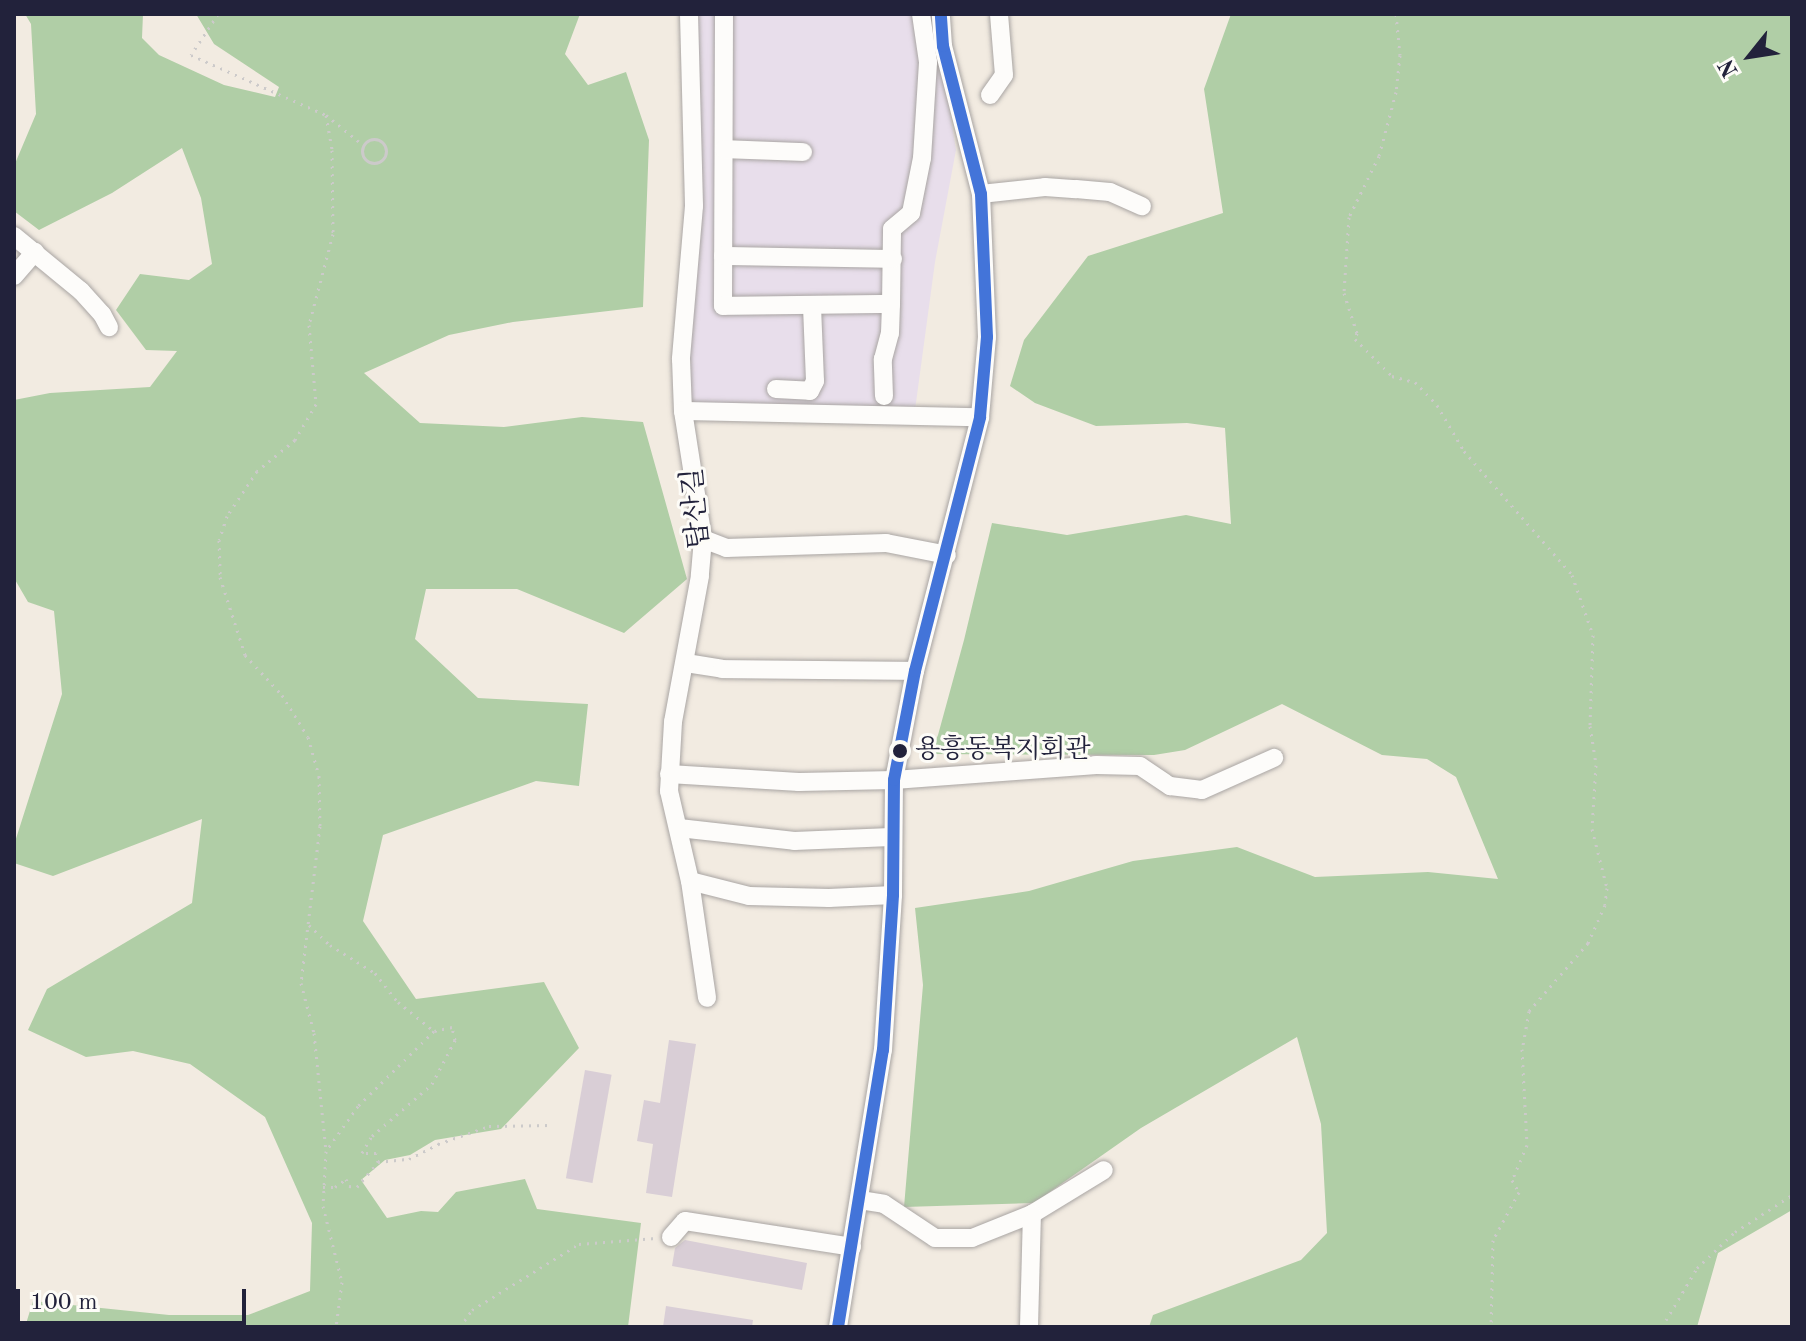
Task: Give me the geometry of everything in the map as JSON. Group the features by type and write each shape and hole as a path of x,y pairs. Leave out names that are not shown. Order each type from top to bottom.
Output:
{"street":[{"name":"탑산길","path":"689,14 692,233 681,359 683,411 703,539 686,663 673,722 669,791 690,881 707,998"},
{"path":"724,14 723,306 891,304"},
{"path":"884,396 883,359 890,333 892,229 911,213 922,158 928,62 921,14"},
{"path":"838,1327 883,1050 893,895 891,837 894,780 915,671 980,417 987,337 981,194 943,46 941,14"},
{"path":"990,95 1004,75 999,14"},
{"path":"724,149 803,152"},
{"path":"981,194 1045,187 1076,189 1110,192 1142,206"},
{"path":"692,233 723,249 893,259"},
{"path":"14,236 81,291 102,314 109,327"},
{"path":"14,276 35,252"},
{"path":"776,389 810,391 815,381 812,305"},
{"path":"683,411 980,417"},
{"path":"703,539 726,548 886,543 947,555"},
{"path":"686,663 722,669 915,671"},
{"path":"669,774 799,782 894,780 1096,765 1140,766 1170,786 1202,790 1274,758"},
{"path":"679,828 794,841 891,837"},
{"path":"690,881 749,896 829,898 893,895"},
{"path":"860,1200 884,1204 935,1238 972,1238 1032,1214 1104,1170"},
{"path":"1029,1327 1032,1214"},
{"path":"671,1237 685,1221 767,1237 852,1247"}],"path":[{"path":"218,14 191,55 326,115 363,145"},
{"path":"1396,14 1400,55 1396,92 1379,156 1349,217 1344,293 1357,333 1355,339 1392,376 1415,382 1437,405 1464,451 1572,575 1593,635 1590,726 1596,765 1592,829 1607,888 1605,905 1588,943 1529,1011 1522,1049 1527,1145 1512,1180 1519,1192 1493,1240 1491,1327"},
{"path":"326,115 332,150 333,234 309,325 316,404 295,440 257,471 227,516 219,540 220,577 245,655 282,695 308,737 319,776 320,826 301,983 314,1033 326,1151 321,1188 342,1282 336,1327"},
{"path":"377,139 385,145 385,156 371,163 363,156 363,145 377,139"},
{"path":"309,925 330,945 375,973 398,1002 434,1031"},
{"path":"326,1151 358,1106 434,1031 452,1027 455,1040 452,1049 432,1084 372,1136 362,1153 376,1153 378,1162"},
{"path":"321,1188 335,1187 346,1179 349,1186 357,1187 378,1162 409,1159 438,1144 489,1126 550,1125"},
{"path":"1662,1327 1697,1268 1735,1232 1792,1195"},
{"path":"460,1327 472,1310 579,1244 671,1237"}],"shaded area":[{"path":"689,14 934,14 956,150 935,262 915,410 680,406"}],"green space":[{"path":"25,14 143,14 142,38 159,55 224,85 275,97 279,87 214,44 196,14 580,14 565,54 588,85 626,72 649,140 643,307 513,322 449,335 364,373 420,423 504,427 582,417 643,422 687,579 624,633 517,589 426,589 415,639 478,698 588,704 579,786 536,781 383,835 363,921 416,999 544,982 579,1048 501,1129 435,1140 410,1155 385,1160 361,1180 387,1218 421,1211 438,1212 456,1192 525,1179 537,1209 641,1223 628,1327 25,1327 33,1301 169,1315 248,1315 310,1291 312,1223 265,1117 190,1064 133,1051 86,1057 28,1030 47,989 192,903 202,819 53,876 14,863 14,845 62,694 54,611 28,602 14,578 14,400 50,393 150,387 177,351 146,350 116,310 140,274 189,280 212,264 201,198 182,148 112,193 39,230 14,211 14,166 36,114 31,24"},
{"path":"1231,14 1792,14 1792,1210 1718,1253 1697,1327 1149,1327 1153,1315 1301,1260 1327,1233 1321,1124 1297,1037 1141,1128 1034,1203 904,1207 923,985 915,908 1029,891 1133,861 1237,847 1315,877 1428,872 1498,879 1456,777 1427,759 1382,755 1282,704 1185,750 1154,755 930,754 964,640 992,523 1067,535 1186,515 1231,524 1225,428 1187,423 1096,426 1035,403 1010,386 1024,340 1088,256 1223,213 1204,89"}],"building":[{"path":"669,1040 696,1044 672,1197 646,1193 653,1144 637,1141 644,1100 660,1103"},
{"path":"585,1070 612,1075 592,1183 566,1178"},
{"path":"685,1240 807,1263 802,1290 672,1266 675,1248"},
{"path":"666,1306 753,1320 752,1327 663,1327"}],"transit line":[{"path":"838,1327 883,1050 893,895 894,780 915,671 980,417 987,337 981,194 943,46 941,14"}],"place":[{"name":"용흥동복지회관","path":"900,751"}]}
